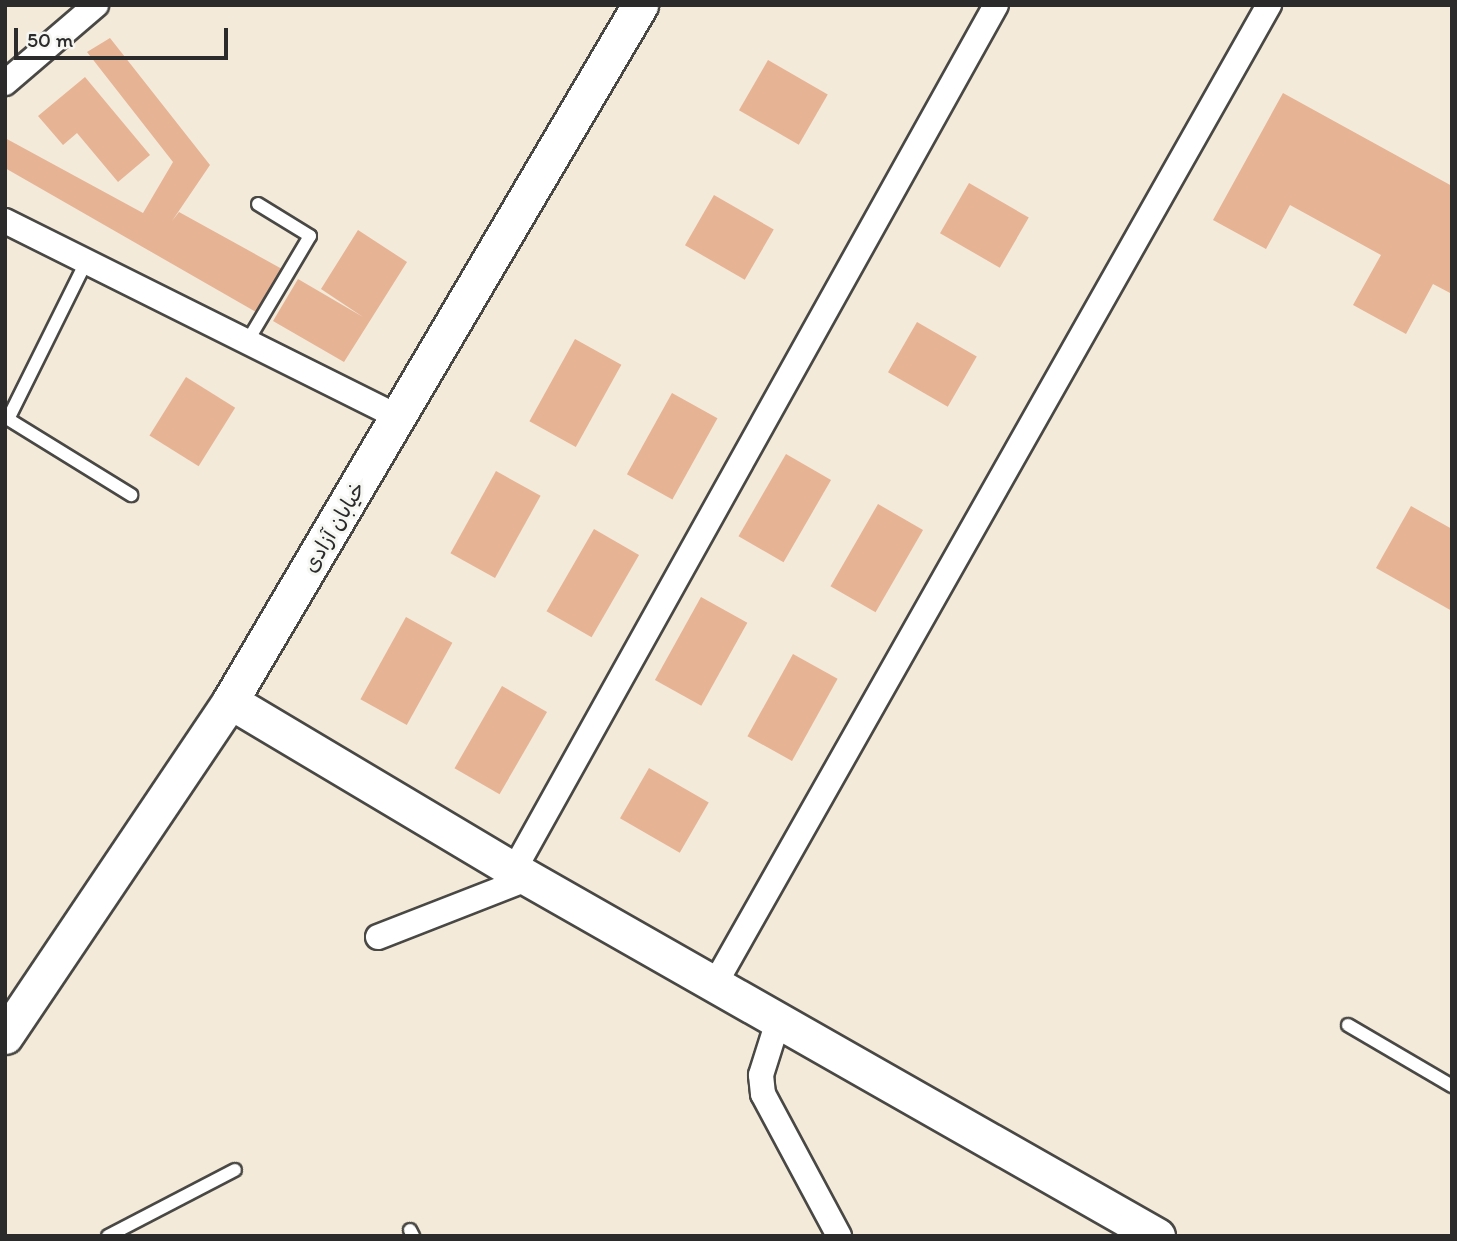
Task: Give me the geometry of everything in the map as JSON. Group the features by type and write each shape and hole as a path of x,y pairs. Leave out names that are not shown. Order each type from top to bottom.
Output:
{"street":[{"path":"5,83 96,5"},
{"name":"خیابان آزادی","path":"5,1035 230,701 400,418 640,5"},
{"path":"378,937 522,874 996,5"},
{"path":"716,982 1269,5"},
{"path":"5,221 400,418"},
{"path":"230,701 522,874 716,982 1157,1236"},
{"path":"779,1018 761,1075 763,1094 839,1236"}],"lane":[{"path":"247,342 310,236 258,204"},
{"path":"86,262 8,419 131,495"},
{"path":"1348,1025 1452,1086"},
{"path":"108,1236 235,1170"}],"building":[{"path":"110,38 210,165 172,221 179,212 282,269 256,312 5,168 5,138 143,213 173,162 87,52"},
{"path":"768,60 828,94 799,145 739,110"},
{"path":"85,77 150,155 118,182 77,133 63,145 38,116"},
{"path":"1283,93 1452,186 1452,294 1433,284 1406,334 1353,305 1381,255 1290,205 1266,249 1213,220"},
{"path":"969,183 1029,217 1000,268 940,233"},
{"path":"714,195 774,230 745,280 685,245"},
{"path":"358,230 407,262 344,362 273,321 298,279 363,317 321,289"},
{"path":"917,322 977,357 948,407 888,372"},
{"path":"575,339 621,365 576,447 529,421"},
{"path":"186,377 235,408 199,466 149,436"},
{"path":"672,393 717,418 672,500 627,474"},
{"path":"786,454 831,480 784,562 738,536"},
{"path":"496,471 541,496 495,578 450,553"},
{"path":"878,504 923,530 876,612 830,586"},
{"path":"1411,506 1452,529 1452,611 1376,568"},
{"path":"594,529 639,555 592,637 546,611"},
{"path":"701,597 747,623 701,706 655,680"},
{"path":"406,617 452,643 407,725 360,699"},
{"path":"793,654 838,679 792,761 747,736"},
{"path":"502,686 547,712 500,794 454,768"},
{"path":"649,768 709,802 680,853 620,818"}]}
